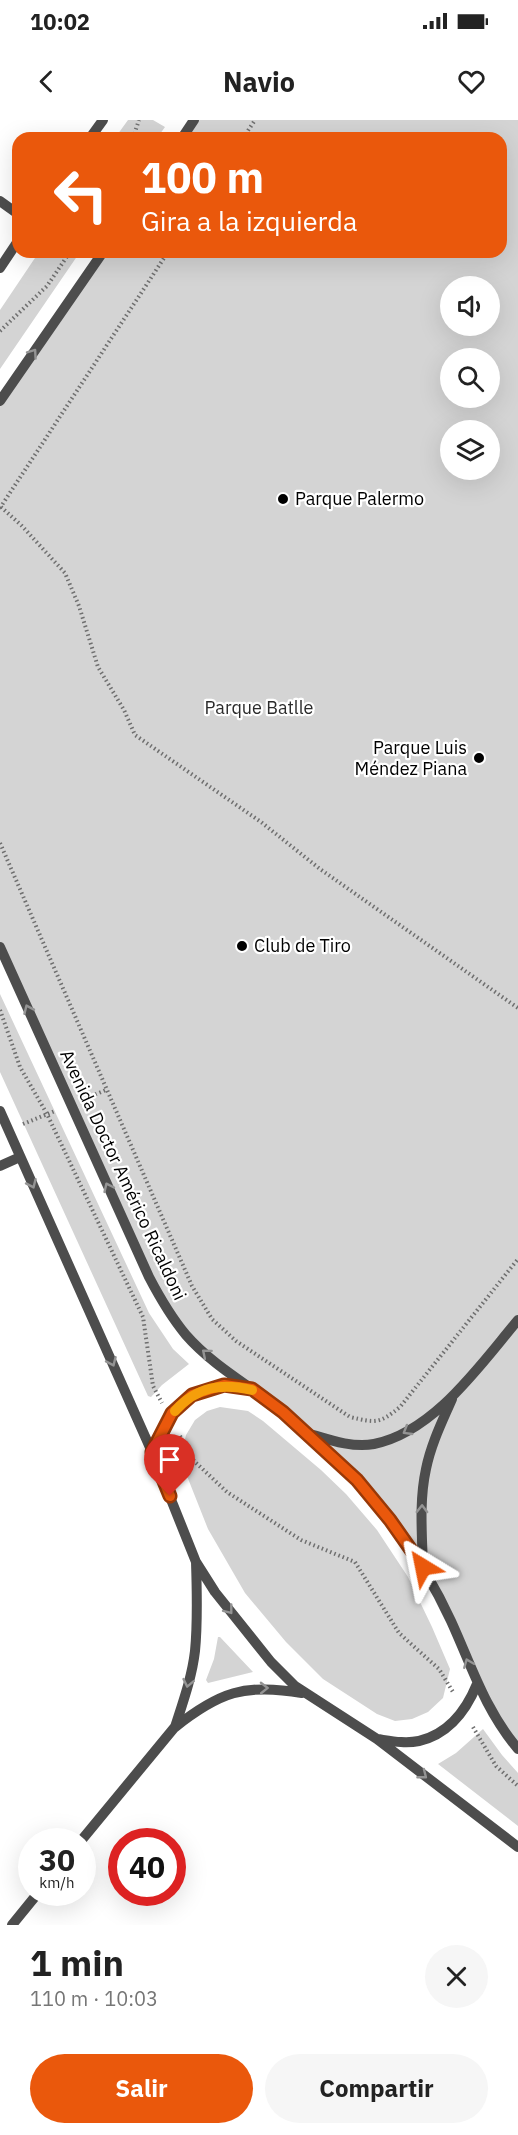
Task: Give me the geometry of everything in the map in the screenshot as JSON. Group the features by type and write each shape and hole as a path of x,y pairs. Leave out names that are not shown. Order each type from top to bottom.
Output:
{"street":[{"path":"0,268 12,250"},
{"path":"0,401 99,258"},
{"name":"Avenida Doctor Américo Ricaldoni","path":"0,947 166,1310 203,1352 283,1412 307,1433 357,1480 390,1520 423,1567 451,1620 477,1684 501,1730 518,1749"},
{"path":"0,1111 152,1452 196,1562 215,1592 271,1662 306,1693 377,1739 518,1847"},
{"path":"0,1166 20,1157"},
{"path":"307,1433 354,1444 374,1444 406,1433 453,1396 518,1320"},
{"name":"Avenida Doctor Américo Ricaldoni","path":"152,1452 179,1406 192,1395 224,1385 252,1389"},
{"path":"423,1567 421,1505 426,1469 435,1437 453,1396"},
{"path":"174,1728 185,1696 195,1652 198,1608 196,1562"},
{"path":"377,1739 420,1741 440,1732 464,1711 477,1684"},
{"path":"92,1828 174,1728 209,1703 230,1694 257,1688 276,1688 306,1693"},
{"path":"12,1925 27,1906"}],"path":[{"path":"0,331 47,286 66,258"},
{"path":"164,258 0,508 22,526 65,573 79,606 98,668 124,710 135,735 261,822 320,869 518,1008"},
{"path":"0,843 192,1286 212,1319 236,1341 350,1417 369,1421 384,1419 400,1407 518,1259"},
{"path":"0,1010 20,1067 47,1114 143,1317 153,1386 194,1461 227,1492 264,1518 301,1540 355,1562 399,1633 439,1669 496,1766 518,1786"}],"green space":[{"path":"128,120 153,120 165,127 161,132 119,132"},
{"name":"Parque Batlle","path":"194,120 518,120 518,1749 501,1730 451,1620 390,1520 307,1433 203,1352 167,1309 0,947 0,401 99,258 507,258 507,132 186,132"},
{"path":"35,258 76,258 0,369 0,310"},
{"path":"0,994 149,1313 173,1349 189,1364 162,1385 151,1397 148,1396 0,1072"},
{"path":"220,1407 248,1411 263,1421 321,1470 346,1494 377,1530 408,1577 450,1669 443,1698 428,1712 412,1719 395,1721 377,1714 323,1679 286,1642 245,1593 208,1529 185,1471 182,1452 186,1435 195,1420 207,1411"},
{"path":"218,1637 253,1672 208,1683 206,1680 214,1659"},
{"path":"483,1729 518,1773 518,1826 438,1764 456,1753"}],"slow traffic":[{"path":"175,1411 192,1395 208,1389 224,1385 252,1390"}],"place":[{"name":"Parque Palermo","path":"283,499"},
{"name":"Parque Luis Méndez Piana","path":"479,758"},
{"name":"Club de Tiro","path":"242,946"}],"route":[{"path":"170,1496 152,1452 172,1413 192,1395 208,1389 224,1385 252,1389 283,1412 357,1480 390,1520 423,1567"}]}
